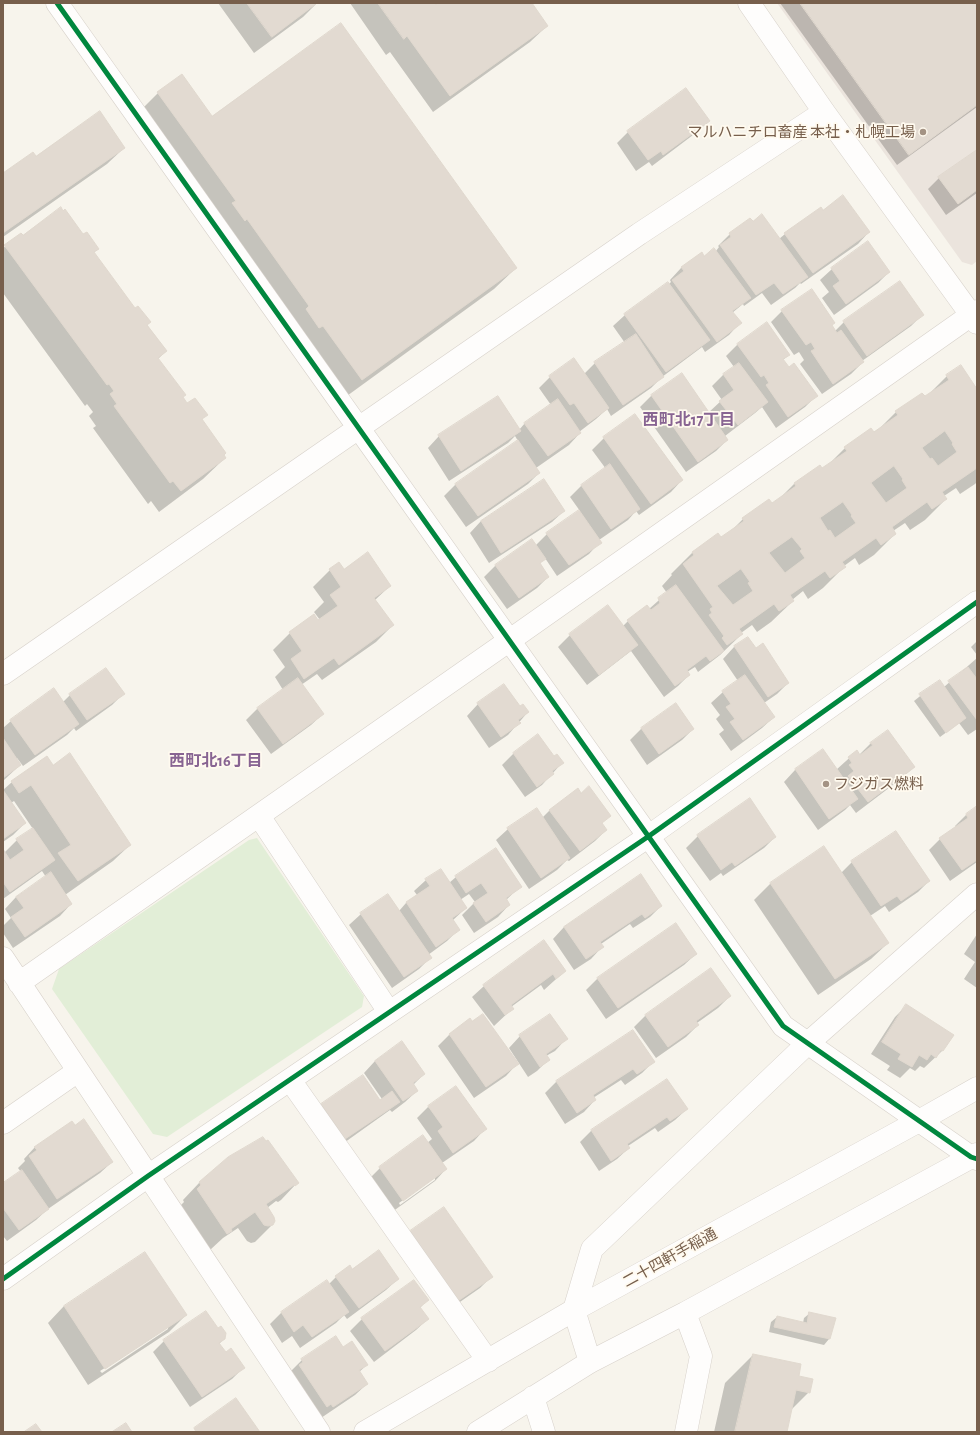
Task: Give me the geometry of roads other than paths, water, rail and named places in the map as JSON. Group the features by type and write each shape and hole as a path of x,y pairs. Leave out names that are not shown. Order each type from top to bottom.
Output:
{"street":[{"path":"58,3 783,1026 919,1121 975,1157 685,1313 590,1362 478,1432"},
{"path":"19,983 975,316 824,112 749,3"},
{"path":"3,674 639,234 824,112"},
{"path":"3,1278 148,1176 649,836 977,602"},
{"path":"259,816 389,1012"},
{"path":"590,1362 574,1310 592,1249 808,1044 977,894"},
{"path":"3,958 319,1432"},
{"path":"3,1123 78,1071"},
{"path":"290,1080 488,1361"},
{"name":"二十四軒手稲通","path":"365,1432 574,1310 977,1088"},
{"path":"685,1313 701,1356 686,1432"},
{"path":"533,1397 544,1432"}],"place":[{"name":"マルハニチロ畜産 本社・札幌工場","path":"923,132"},
{"name":"フジガス燃料","path":"826,784"}],"district":[{"name":"西町北17丁目","path":"689,420"},
{"name":"西町北16丁目","path":"216,761"}]}
